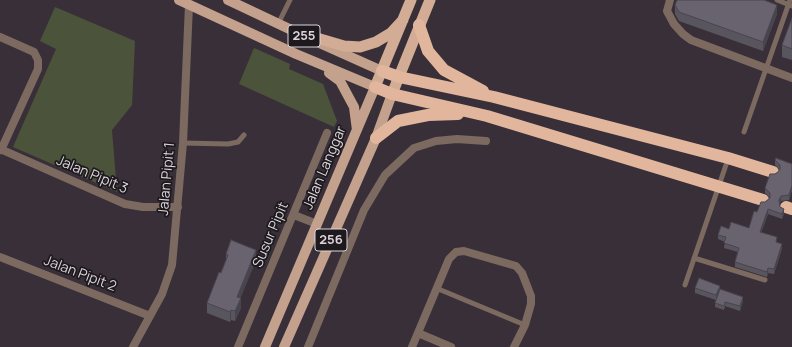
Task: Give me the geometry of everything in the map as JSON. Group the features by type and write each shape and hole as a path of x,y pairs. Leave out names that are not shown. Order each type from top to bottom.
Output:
{"highway":[{"name":"Jalan Langgar","path":"375,88 411,0"},
{"name":"256","path":"392,94 430,0"},
{"path":"293,31 344,46 360,47 376,42 391,33 403,20"},
{"path":"419,25 428,50 444,70 494,97"},
{"name":"255","path":"382,71 399,77"},
{"path":"399,77 494,97 728,158 772,172"},
{"name":"255","path":"375,88 392,94"},
{"path":"392,94 487,116 718,185 763,200"},
{"path":"376,138 398,121 435,115 456,114 487,116"}],"main road":[{"name":"255","path":"179,0 296,54 375,88"},
{"name":"255","path":"228,0 382,71"},
{"path":"296,54 334,75 340,81 354,107 357,132"},
{"name":"Jalan Langgar","path":"265,347 375,88"},
{"name":"256","path":"284,347 376,138 392,94"}],"street":[{"path":"670,0 668,11 674,24 691,40 792,78"},
{"name":"Jalan Pipit 1","path":"133,347 162,294 172,265 184,143 189,5"},
{"path":"0,37 34,52 38,60 38,69 1,150"},
{"name":"Susur Pipit","path":"238,347 327,133"},
{"path":"308,347 364,210 384,175 414,148 436,141 457,139 486,141"},
{"name":"Jalan Pipit 3","path":"1,150 125,204 143,207 178,207"},
{"path":"294,215 317,224"},
{"path":"412,347 449,259 456,252 464,251 472,252 516,266 522,273 531,296 525,325 514,347"},
{"name":"Jalan Pipit 2","path":"0,257 150,316"},
{"path":"418,333 451,347"}],"lane":[{"path":"278,24 290,0"},
{"path":"744,132 790,3 777,0"},
{"path":"184,143 228,144 238,142 244,135"},
{"path":"685,285 728,158"},
{"path":"694,258 764,280"},
{"path":"436,288 525,325"}],"green space":[{"path":"55,7 135,41 132,105 112,130 117,192 13,147 56,49 40,41"},
{"path":"254,48 290,64 289,69 323,84 337,121 334,127 239,84"}],"building":[{"path":"677,0 764,0 777,5 763,42 679,12 675,5"},
{"path":"792,18 792,49 782,45"},
{"path":"776,158 792,164 792,185 789,195 781,196 779,200 780,207 784,209 782,214 768,209 760,232 777,237 776,242 782,244 774,269 768,268 767,272 735,262 739,248 724,243 726,237 718,235 721,226 729,229 731,222 749,228 754,211 757,212 761,202 765,202 770,198 770,193 765,188 770,174 775,174 780,169 780,165 775,160"},
{"path":"231,240 256,250 237,297 241,298 235,311 231,310 230,312 207,303 219,272 221,273 228,255 226,254"},
{"path":"699,278 720,286 716,295 695,288"},
{"path":"720,289 743,297 740,306 725,302 724,306 715,303"}]}
